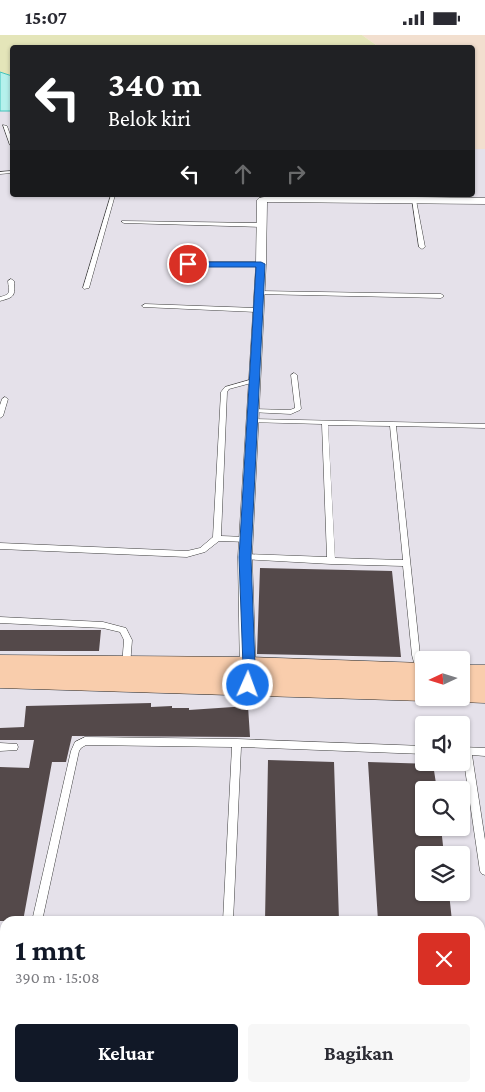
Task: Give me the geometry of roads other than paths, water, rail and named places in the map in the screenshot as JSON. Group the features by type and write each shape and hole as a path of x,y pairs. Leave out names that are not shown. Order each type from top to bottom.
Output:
{"street":[{"path":"249,675 245,557 251,416 261,264 262,200 275,197 485,201"},
{"path":"0,664 126,666 249,675"},
{"path":"470,673 485,674"},
{"path":"0,679 249,675 415,678"},
{"path":"470,692 485,693"}],"lane":[{"path":"5,125 10,133"},
{"path":"86,288 112,197"},
{"path":"414,201 422,247"},
{"path":"124,222 262,225"},
{"path":"170,264 261,264"},
{"path":"0,299 10,296 12,293 11,281"},
{"path":"259,293 440,296"},
{"path":"145,306 257,310"},
{"path":"251,416 290,412 298,409 294,375"},
{"path":"217,538 224,392 227,388 253,381"},
{"path":"0,416 5,399"},
{"path":"251,416 325,423 485,426"},
{"path":"325,423 332,561"},
{"path":"392,424 416,651"},
{"path":"0,547 187,553 202,550 217,538 246,540"},
{"path":"245,557 406,563"},
{"path":"0,620 103,625 123,630 128,640 126,666"},
{"path":"38,916 75,751 78,745 85,741 237,743 415,750"},
{"path":"228,916 237,743"},
{"path":"0,747 14,747"},
{"path":"470,752 485,752"},
{"path":"467,771 485,871"}],"water":[{"path":"0,72 10,75 10,111 0,111"}]}
